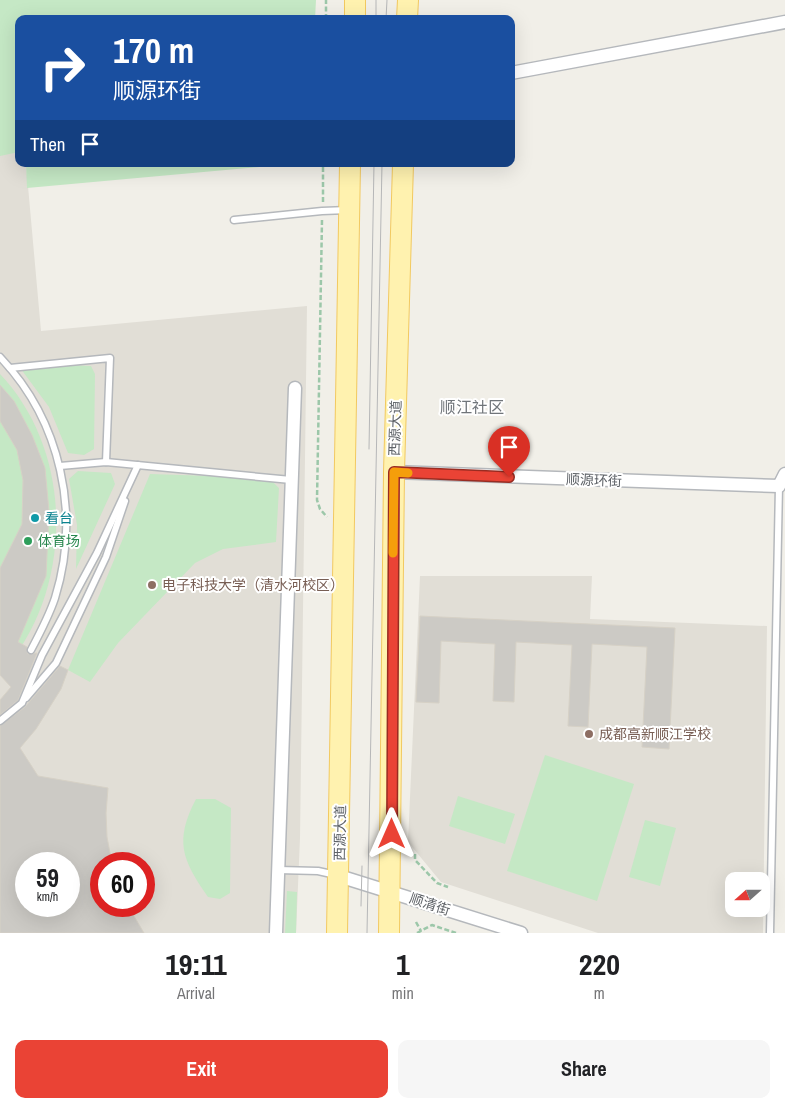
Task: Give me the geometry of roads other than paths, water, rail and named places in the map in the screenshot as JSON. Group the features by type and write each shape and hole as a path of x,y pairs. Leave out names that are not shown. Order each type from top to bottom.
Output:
{"main road":[{"path":"355,0 355,15"},
{"path":"407,15 408,0"},
{"name":"西源大道","path":"337,933 342,529 350,167"},
{"name":"西源大道","path":"389,933 391,892 394,472 403,167"}],"street":[{"path":"515,72 785,22"},
{"path":"276,933 295,388"},
{"name":"顺源环街","path":"394,472 780,486"},
{"path":"780,486 785,474"},
{"name":"顺清街","path":"339,876 521,933"}],"lane":[{"path":"234,220 349,210"},
{"path":"0,357 32,398 45,423 60,466 65,492 67,519 62,573 48,616 31,650"},
{"path":"10,368 110,358 106,462"},
{"path":"60,466 106,462 291,480"},
{"path":"22,703 42,656 97,553 138,465"},
{"path":"0,721 22,703 56,663 106,557 138,465"},
{"path":"770,933 780,486"},
{"path":"278,870 318,870 339,876"}],"tram line":[{"path":"376,0 376,15"},
{"path":"386,15 387,0"},
{"path":"369,449 374,167"},
{"path":"367,933 382,167"},
{"path":"361,906 362,866"}],"place":[{"name":"看台","path":"35,518"},
{"name":"体育场","path":"28,541"},
{"name":"电子科技大学（清水河校区）","path":"152,585"},
{"name":"成都高新顺江学校","path":"589,734"}],"district":[{"name":"顺江社区","path":"472,407"}]}
